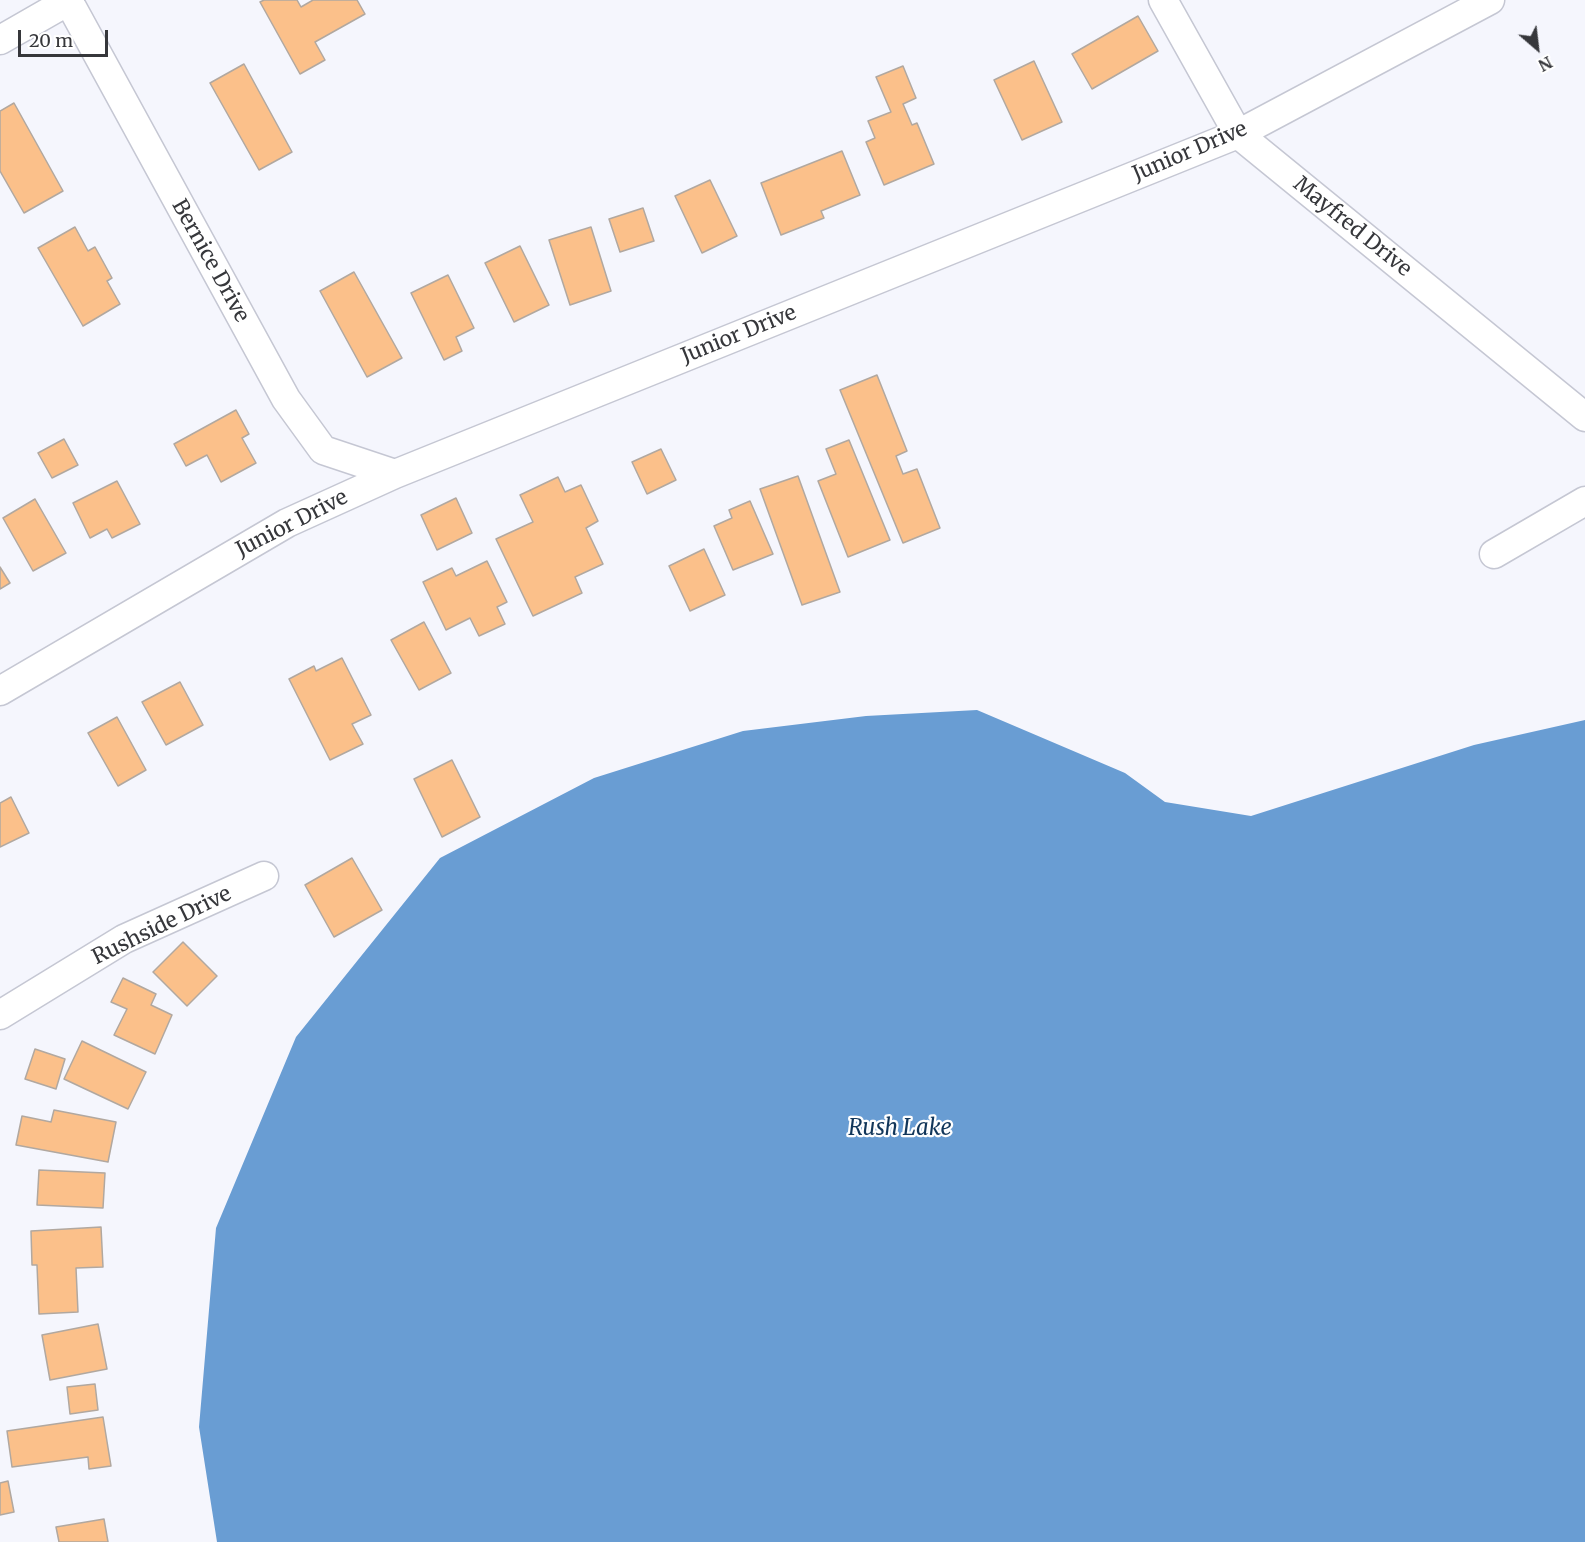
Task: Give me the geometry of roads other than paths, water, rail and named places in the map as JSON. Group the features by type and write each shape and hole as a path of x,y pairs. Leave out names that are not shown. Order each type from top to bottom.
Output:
{"street":[{"path":"0,40 69,0"},
{"name":"Bernice Drive","path":"69,0 286,399 323,450 395,474"},
{"name":"Mayfred Drive","path":"1163,0 1238,134 1585,417"},
{"name":"Junior Drive","path":"0,690 287,523 395,474 1238,134 1490,0"},
{"path":"1494,554 1585,501"},
{"name":"Rushside Drive","path":"0,1015 124,939 264,876"}],"water":[{"name":"Rush Lake","path":"977,710 1125,773 1165,802 1251,816 1474,745 1585,720 1585,1542 217,1542 199,1427 216,1228 296,1037 440,858 594,778 743,731 866,716"}]}
